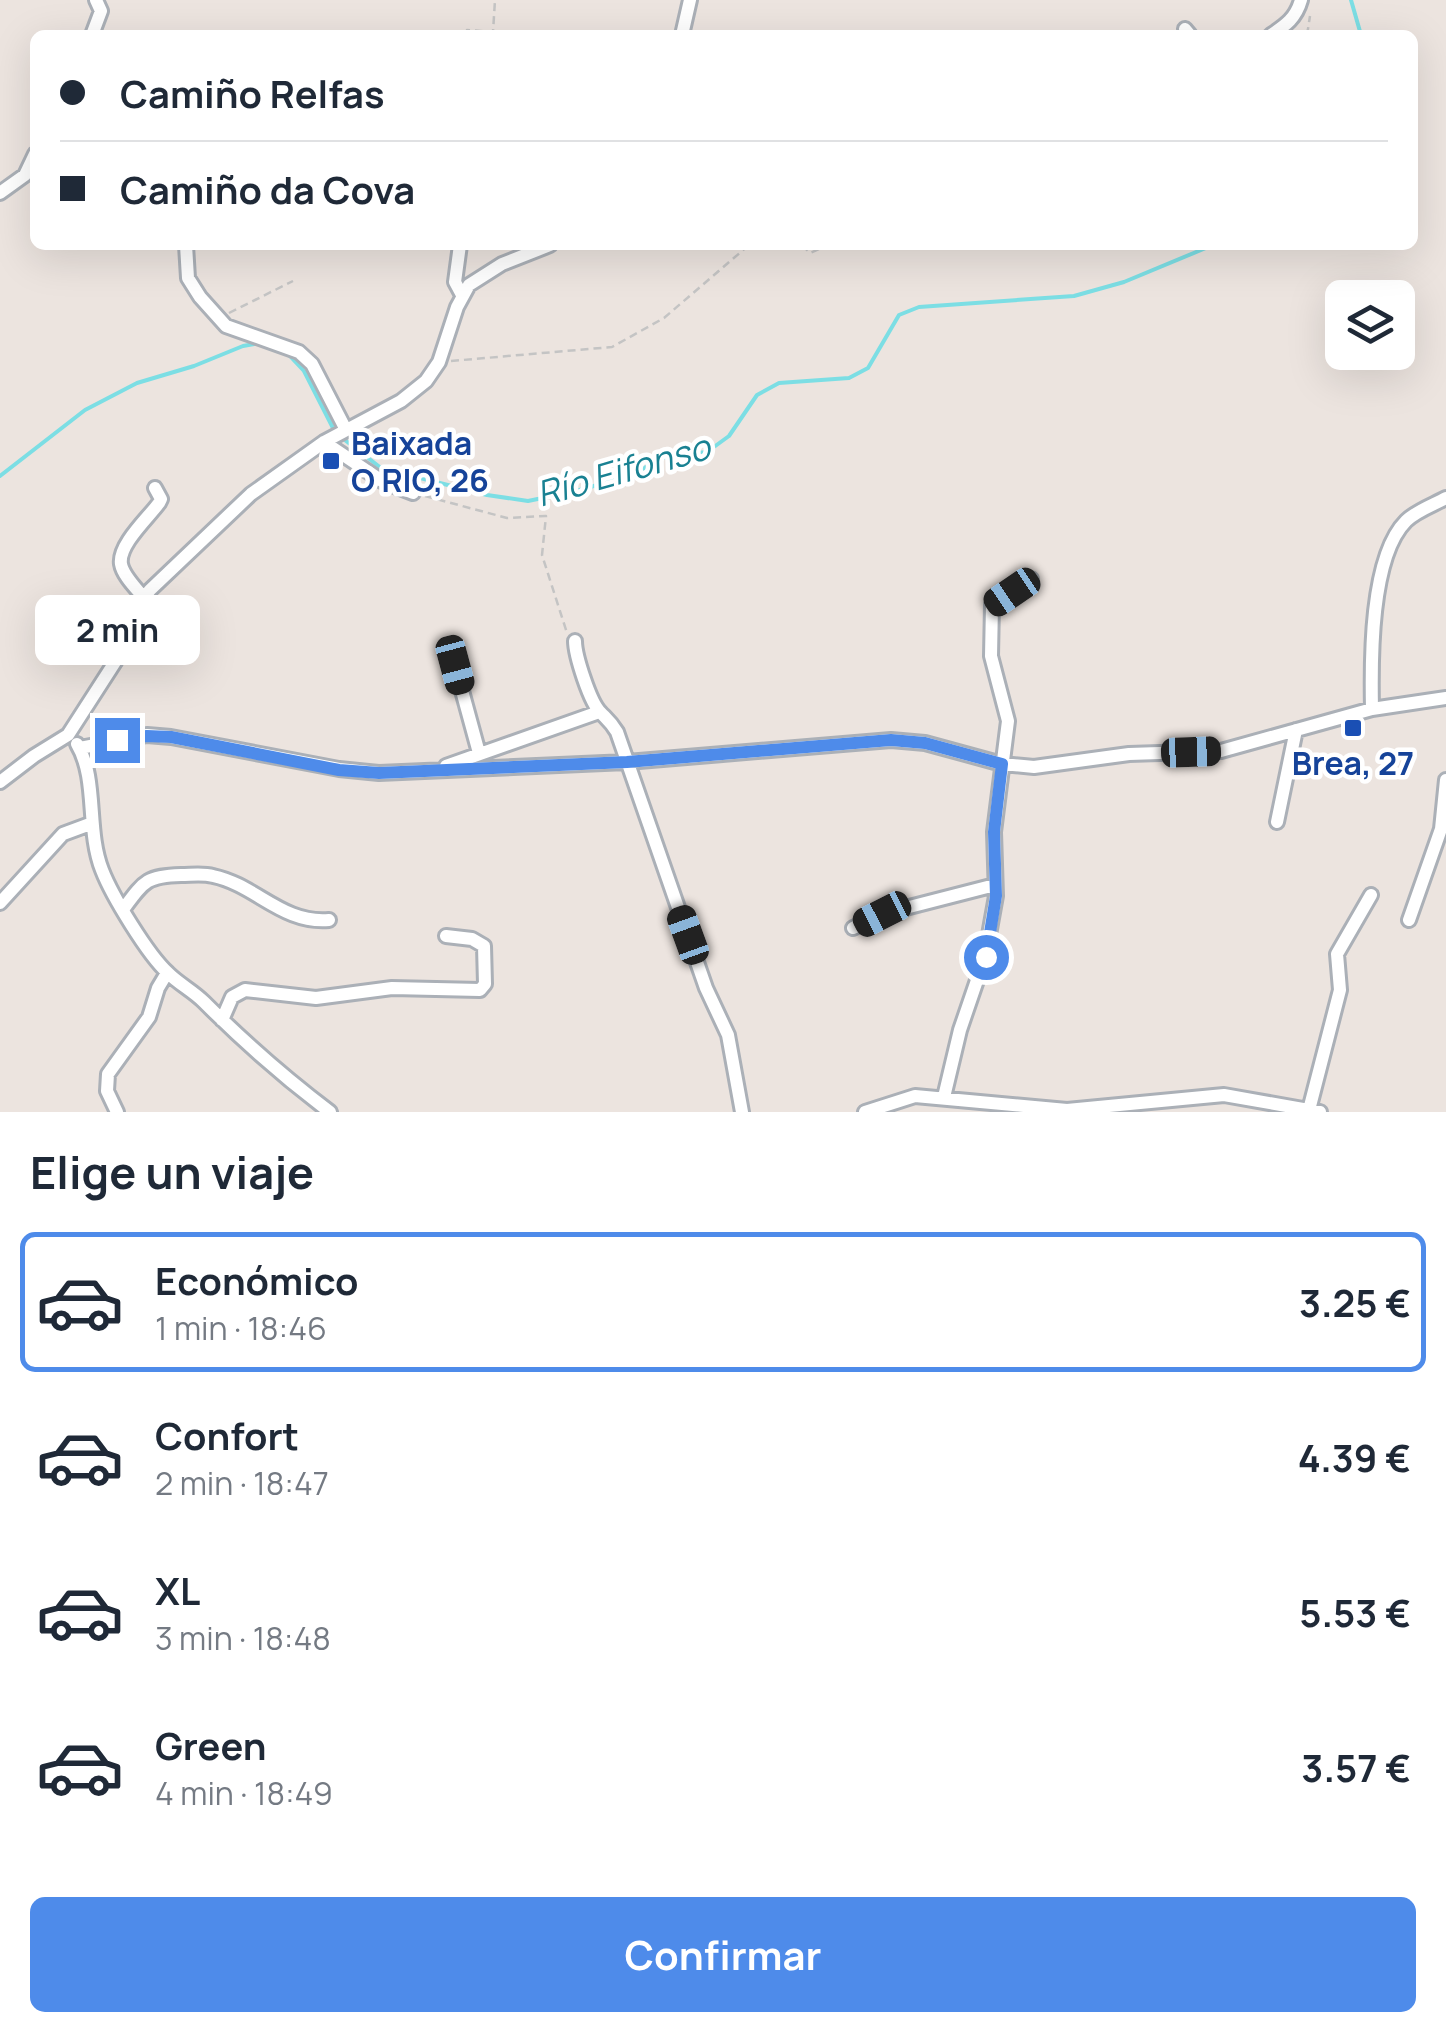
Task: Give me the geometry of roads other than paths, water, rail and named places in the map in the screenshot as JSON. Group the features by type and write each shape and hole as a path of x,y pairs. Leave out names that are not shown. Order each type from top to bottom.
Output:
{"street":[{"path":"94,30 101,11 96,0"},
{"path":"683,30 690,0"},
{"path":"1278,30 1305,2"},
{"path":"0,193 30,179"},
{"path":"186,250 188,278 226,326 299,352 312,364 343,432"},
{"path":"459,250 455,282 462,295"},
{"path":"0,782 68,735 115,662 144,598 251,494 324,442 401,401 426,381 438,362 462,295 482,275 539,250"},
{"path":"324,442 382,481 414,493"},
{"path":"144,598 127,577 122,558 126,546 161,499 154,488"},
{"path":"1372,709 1377,599 1386,556 1408,518 1446,498"},
{"path":"944,1097 960,1030 986,957 995,886 994,832 1008,720 991,656 992,605 1031,580"},
{"path":"575,640 575,653 599,712 609,717 706,988 728,1035 742,1112"},
{"path":"455,665 479,753"},
{"path":"80,748 159,736 360,772 627,762 891,740 925,743 1002,764 1034,767 1129,754 1222,751 1372,709 1446,698"},
{"path":"439,769 599,712"},
{"path":"1277,822 1296,730"},
{"path":"68,735 80,748 87,775 90,824 104,876 167,973 272,1069 330,1112"},
{"path":"1410,920 1441,829 1446,780"},
{"path":"0,903 63,834 90,824"},
{"path":"124,908 154,876 204,875 240,886 289,914 330,920"},
{"path":"853,928 882,914 995,886"},
{"path":"865,1112 915,1096 1067,1110 1224,1095 1314,1111 1340,990 1337,954 1371,895"},
{"path":"222,1020 232,997 245,990 316,998 392,988 480,990 484,984 484,946 472,939 446,936"},
{"path":"117,1112 107,1091 108,1074 149,1017 167,973"}],"waterway":[{"name":"Río Eifonso","path":"1351,0 1360,30"},
{"name":"Río Eifonso","path":"341,437 381,468 487,495 528,501 576,491 629,476 667,456 707,452 729,436 757,395 779,383 849,378 868,368 899,315 919,307 1074,296 1124,282 1201,250"},
{"name":"Río Eifonso","path":"0,476 85,410 137,383 261,343"},
{"name":"Río Eifonso","path":"288,354 304,371 334,430"}],"place":[{"name":"Baixada O RIO, 26","path":"331,461"},
{"name":"Brea, 27","path":"1353,728"}]}
